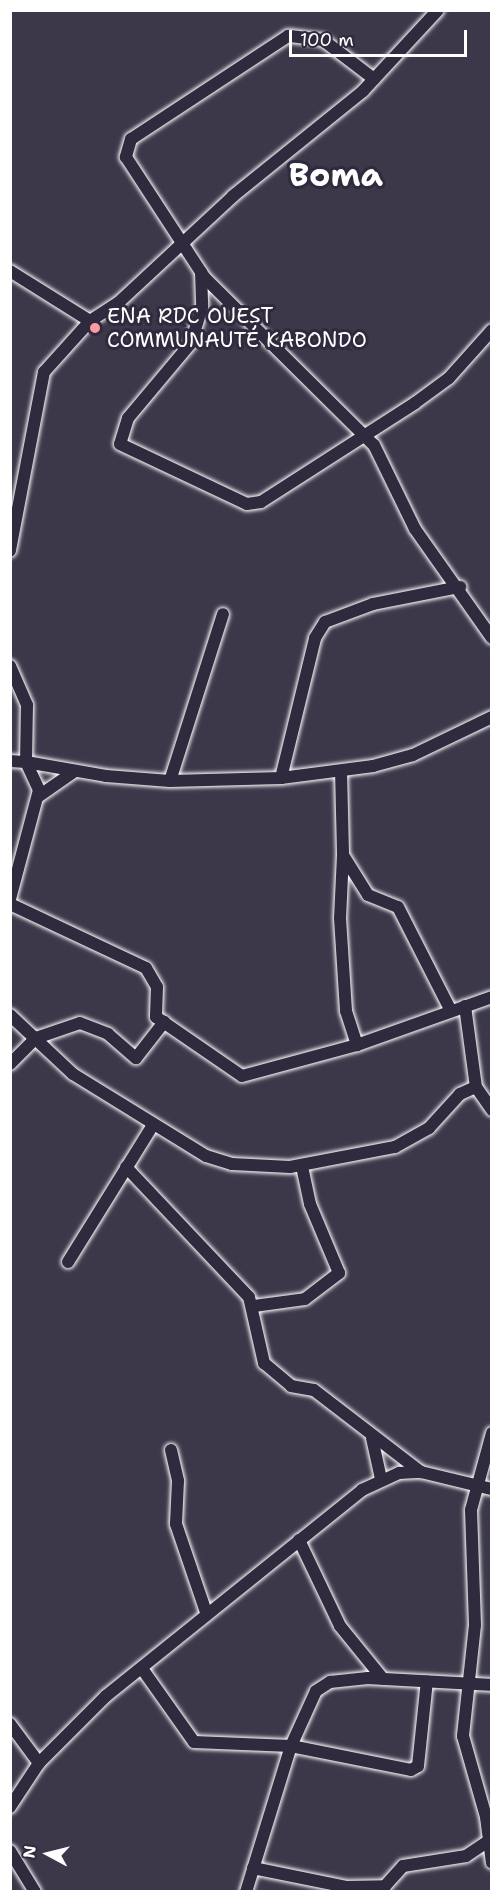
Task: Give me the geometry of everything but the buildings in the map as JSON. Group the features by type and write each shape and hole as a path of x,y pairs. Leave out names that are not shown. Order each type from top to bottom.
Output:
{"street":[{"path":"10,551 44,372 90,321 374,79 438,10"},
{"path":"374,79 323,40 288,36 131,138 126,157 201,272 366,437 384,458 415,529 460,587 492,638"},
{"path":"10,271 90,321"},
{"path":"201,272 202,307 191,343 128,418 120,439 124,451 254,504 366,437 448,378 492,330"},
{"path":"281,778 315,638 325,622 373,604 460,587"},
{"path":"170,781 223,614"},
{"path":"10,666 27,705 26,762 39,796 10,899"},
{"path":"10,760 75,771 170,781 281,778 341,771 413,755 492,717"},
{"path":"39,796 75,771"},
{"path":"341,771 343,855 340,918 346,1011 357,1045"},
{"path":"343,855 368,895 398,907 451,1011"},
{"path":"10,904 146,968 157,987 155,1015 248,1077 357,1045 492,997"},
{"path":"465,1006 476,1087 492,1110"},
{"path":"10,1015 73,1074 153,1125 218,1161 302,1166 408,1142 460,1094 476,1087"},
{"path":"10,1064 36,1038 84,1023 108,1034 133,1058 164,1023"},
{"path":"68,1262 153,1125"},
{"path":"254,1306 306,1299 339,1273 310,1204 302,1166"},
{"path":"126,1167 254,1306 264,1364 291,1386 314,1390 372,1438 421,1472 486,1488"},
{"path":"492,1433 486,1488 471,1510 476,1608 465,1683 464,1743 492,1863"},
{"path":"372,1438 381,1479"},
{"path":"171,1450 178,1481 176,1524 206,1612"},
{"path":"10,1807 39,1763 106,1696 143,1670 206,1612 381,1479 421,1472"},
{"path":"299,1540 340,1626 383,1679"},
{"path":"143,1670 194,1742 291,1746 415,1769 427,1681"},
{"path":"246,1892 291,1746 322,1686 383,1679 491,1684"},
{"path":"10,1724 39,1763"},
{"path":"253,1868 346,1887 384,1886 403,1866 466,1856 488,1841"},
{"path":"10,1851 35,1892"}],"place":[{"name":"ENA RDC OUEST COMMUNAUTÉ KABONDO","path":"95,328"}],"district":[{"name":"Boma","path":"336,175"}]}
